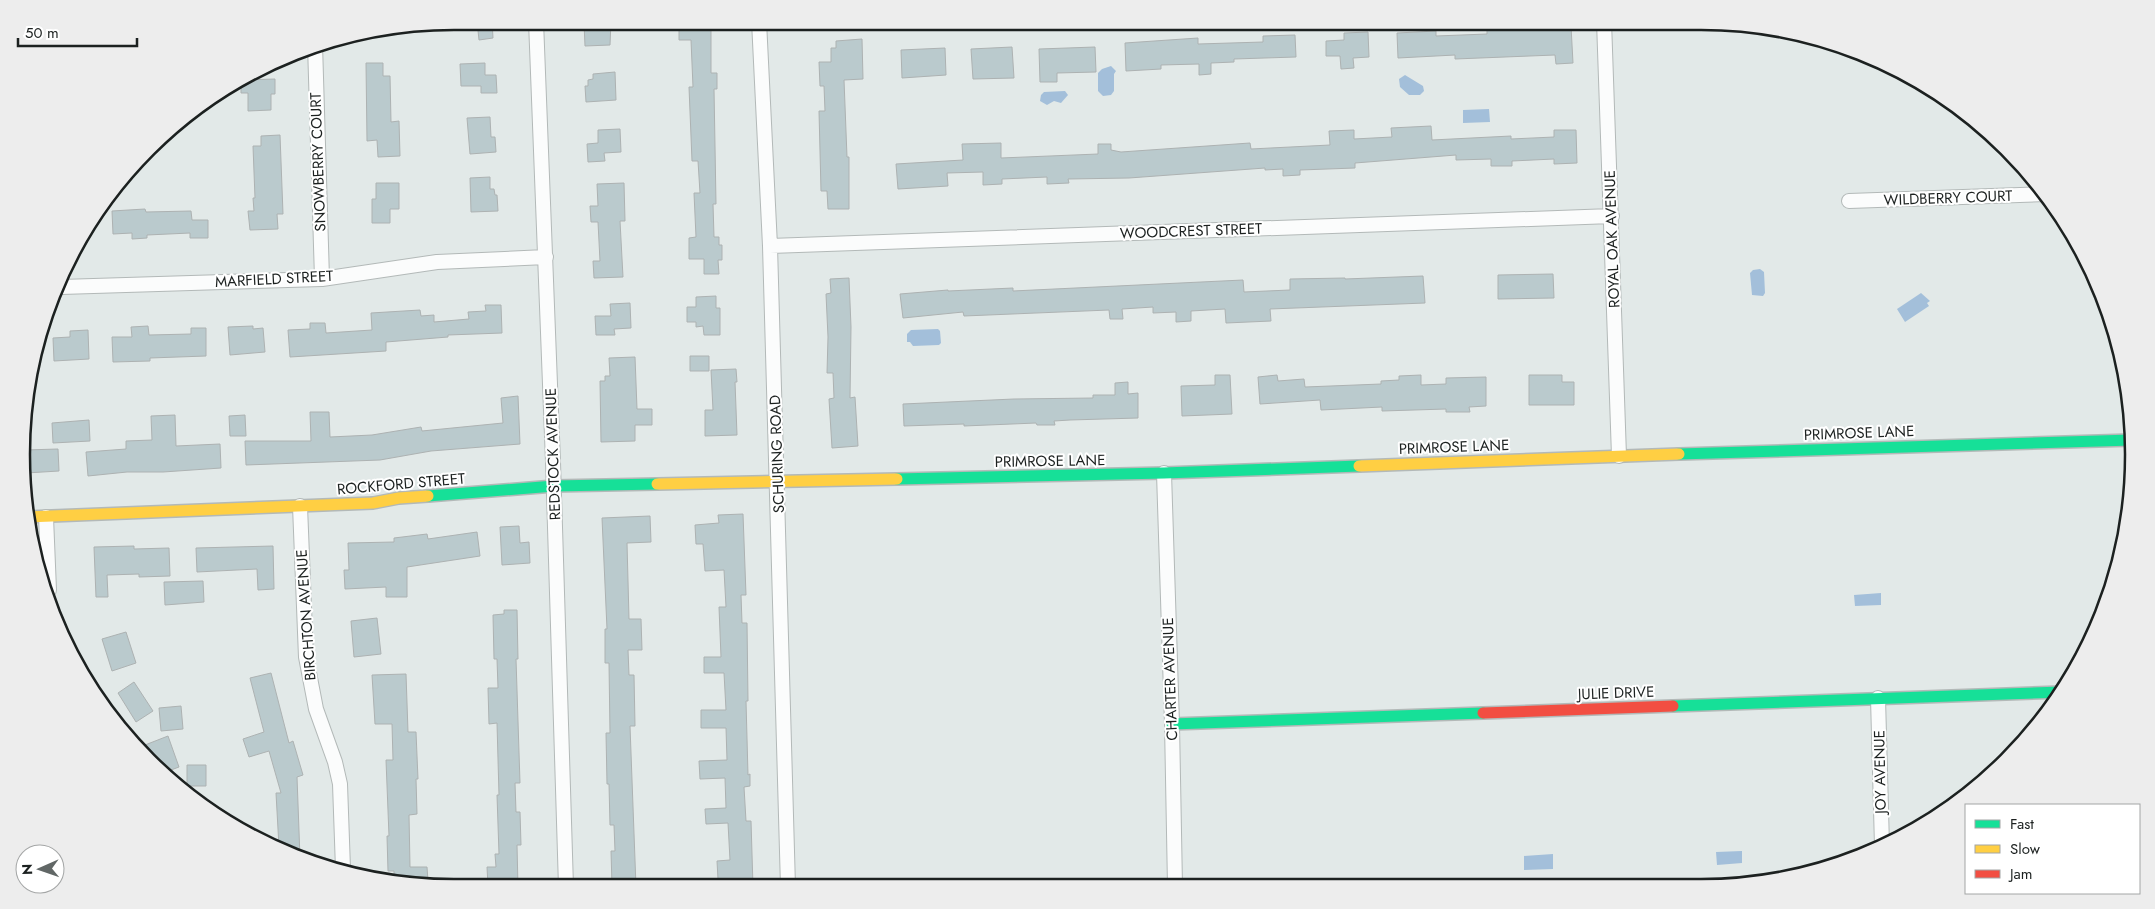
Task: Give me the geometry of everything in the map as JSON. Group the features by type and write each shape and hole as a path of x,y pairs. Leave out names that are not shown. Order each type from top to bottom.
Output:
{"street":[{"name":"REDSTOCK AVENUE","path":"536,30 554,486 566,879"},
{"name":"SCHURING ROAD","path":"759,30 770,246 778,483 788,879"},
{"name":"ROYAL OAK AVENUE","path":"1604,30 1612,216 1618,456"},
{"name":"SNOWBERRY COURT","path":"315,54 322,279"},
{"name":"WILDBERRY COURT","path":"1849,201 2036,194"},
{"name":"WOODCREST STREET","path":"770,246 1612,216"},
{"name":"MARFIELD STREET","path":"64,287 322,279 437,262 546,257"},
{"name":"PRIMROSE LANE","path":"778,483 1164,473 1618,456 2124,440"},
{"name":"CHARTER AVENUE","path":"1164,473 1175,879"},
{"name":"ROCKFORD STREET","path":"35,517 373,503 398,498 554,486 778,483"},
{"name":"BIRCHTON AVENUE","path":"300,506 306,657 316,709 335,762 340,784 343,864"},
{"path":"46,517 48,577"},
{"name":"JULIE DRIVE","path":"1172,724 2051,692"},
{"name":"JOY AVENUE","path":"1878,698 1882,838"}],"water":[{"path":"1111,66 1116,71 1114,74 1114,91 1111,95 1103,96 1098,91 1098,73 1102,69"},
{"path":"1405,75 1423,86 1424,91 1420,95 1409,95 1400,87 1399,79"},
{"path":"1065,91 1068,95 1061,103 1054,101 1047,105 1040,101 1041,95 1044,92"},
{"path":"1489,109 1490,122 1463,123 1463,110"},
{"path":"1760,269 1764,272 1765,293 1763,296 1752,295 1750,273 1753,270"},
{"path":"1921,293 1930,301 1927,303 1929,306 1905,322 1897,309"},
{"path":"938,329 940,331 941,343 939,345 913,346 910,342 907,342 907,334 911,330"},
{"path":"1881,593 1881,605 1855,606 1854,595"},
{"path":"1742,851 1742,863 1717,865 1716,852"},
{"path":"1553,854 1553,869 1524,870 1524,856"}],"building":[{"path":"478,30 493,30 493,38 479,40"},
{"path":"584,30 611,30 610,45 585,46"},
{"path":"679,30 711,30 711,73 717,73 717,89 714,89 716,204 713,204 714,237 719,237 719,245 722,245 722,260 718,260 719,274 704,274 704,259 689,259 689,238 696,237 694,193 700,193 698,161 692,161 689,87 693,87 691,40 679,40"},
{"path":"1487,30 1571,30 1573,63 1556,64 1555,55 1455,59 1455,55 1398,58 1397,33 1436,31 1436,36 1487,34"},
{"path":"1368,32 1369,57 1353,58 1354,68 1341,69 1340,56 1326,56 1326,41 1344,40 1344,33"},
{"path":"1295,35 1296,57 1234,59 1234,62 1211,63 1211,74 1199,75 1199,64 1161,65 1161,69 1126,71 1125,43 1198,38 1198,44 1263,42 1263,36"},
{"path":"862,39 863,79 844,80 847,157 849,157 849,209 828,209 827,191 821,191 819,111 825,111 824,86 820,86 819,62 831,62 831,48 836,48 836,41"},
{"path":"1012,47 1014,78 973,79 971,49"},
{"path":"1095,47 1096,72 1057,73 1057,82 1040,82 1039,49"},
{"path":"945,48 946,75 902,78 901,50"},
{"path":"366,63 383,63 383,76 390,76 391,122 399,121 400,156 378,157 377,140 367,141"},
{"path":"485,63 485,75 496,75 497,93 481,93 481,86 461,86 460,64"},
{"path":"615,72 616,100 586,102 585,86 588,86 588,80 593,79 593,74"},
{"path":"275,79 275,94 271,94 271,110 248,111 248,93 241,93 241,88 256,80"},
{"path":"490,117 491,137 495,137 496,152 470,154 467,118"},
{"path":"1431,126 1432,140 1511,136 1511,139 1554,137 1554,130 1576,130 1577,163 1554,164 1554,159 1512,161 1512,166 1491,166 1491,159 1456,160 1456,155 1355,163 1355,168 1300,170 1300,175 1283,176 1283,169 1265,170 1265,168 1129,178 1068,179 1069,183 1047,184 1047,177 1002,179 1002,184 983,185 983,172 947,173 948,186 898,189 896,164 963,160 962,144 1001,143 1001,158 1098,154 1098,144 1111,144 1111,150 1121,152 1250,143 1251,149 1330,145 1329,131 1354,130 1354,139 1392,137 1391,128"},
{"path":"620,129 621,152 604,153 605,161 588,162 587,144 598,143 598,130"},
{"path":"280,135 283,214 277,214 278,229 250,230 248,211 254,211 253,198 255,198 253,146 261,146 261,136"},
{"path":"490,177 490,189 494,189 495,195 497,195 498,211 471,212 470,178"},
{"path":"376,183 399,183 399,209 390,209 390,223 372,223 372,199 376,199"},
{"path":"624,183 625,221 620,221 623,277 594,278 593,261 600,261 598,222 591,222 590,206 598,206 597,184"},
{"path":"145,209 146,212 191,211 192,220 208,220 208,238 190,238 190,233 147,235 147,238 132,239 132,233 113,234 112,211"},
{"path":"1553,274 1554,298 1498,299 1498,275"},
{"path":"1423,276 1425,303 1270,309 1271,321 1226,323 1225,309 1191,311 1191,321 1176,322 1176,312 1153,313 1153,307 1122,309 1123,319 1110,319 1109,310 964,316 963,312 903,318 900,294 948,290 1013,288 1013,291 1243,280 1244,292 1290,290 1290,279"},
{"path":"849,278 851,327 850,398 855,397 858,446 832,448 829,399 834,398 833,373 827,373 826,294 831,293 830,279"},
{"path":"716,296 716,308 720,308 720,335 704,335 703,326 696,327 696,322 687,322 687,307 696,307 696,297"},
{"path":"630,303 631,328 614,329 615,335 596,335 595,316 611,316 610,304"},
{"path":"485,305 501,305 502,333 448,335 448,337 386,342 386,351 290,357 288,330 310,329 310,323 325,323 326,333 372,330 371,313 420,310 421,316 434,315 434,322 469,319 468,312 486,311"},
{"path":"148,326 149,335 191,334 191,328 206,328 206,356 150,358 150,361 113,362 112,337 132,337 131,327"},
{"path":"253,326 253,329 263,328 265,352 230,355 228,327"},
{"path":"88,330 89,359 54,361 53,338 70,337 70,331"},
{"path":"690,356 709,356 709,371 690,371"},
{"path":"635,357 637,409 652,409 652,425 635,425 635,441 601,442 600,381 605,381 605,376 610,376 609,358"},
{"path":"736,369 737,435 705,436 705,410 713,410 711,370"},
{"path":"1215,375 1230,375 1232,414 1182,416 1181,386 1215,385"},
{"path":"1277,375 1278,381 1304,379 1305,387 1381,384 1381,381 1399,380 1399,376 1421,375 1421,385 1446,384 1446,378 1486,377 1486,406 1469,407 1470,412 1446,412 1446,409 1382,411 1382,407 1321,410 1320,400 1260,404 1258,377"},
{"path":"1529,375 1562,375 1562,382 1574,382 1574,405 1529,405"},
{"path":"1128,382 1128,394 1138,393 1138,418 1054,421 1055,425 1037,425 1036,423 904,426 903,404 1093,398 1093,395 1115,395 1115,383"},
{"path":"518,396 520,444 431,451 380,460 246,465 245,441 311,441 310,412 329,412 330,437 372,435 421,427 422,431 503,423 501,398"},
{"path":"175,415 176,446 220,444 221,468 163,472 127,472 88,476 86,452 126,449 126,441 152,440 151,416"},
{"path":"245,415 246,436 230,436 229,416"},
{"path":"89,420 90,441 53,443 52,423"},
{"path":"58,449 59,471 31,473 30,450"},
{"path":"743,514 746,595 741,595 742,623 747,623 748,701 746,701 748,775 750,774 750,786 744,787 746,821 751,821 753,879 718,879 717,861 730,860 728,823 706,824 705,809 726,808 725,778 700,779 699,761 727,760 726,728 701,728 701,710 726,710 724,673 704,673 704,657 721,657 719,607 726,607 724,570 705,571 703,544 696,544 695,525 719,523 718,515"},
{"path":"650,516 651,542 627,543 629,619 641,619 642,650 628,650 629,675 634,675 635,726 630,726 636,879 612,879 611,851 615,851 614,825 610,825 609,784 607,784 606,733 610,733 609,663 605,663 605,629 607,629 602,518"},
{"path":"519,526 520,543 529,542 530,563 502,565 500,527"},
{"path":"477,532 480,556 407,567 407,597 386,597 386,587 345,589 344,570 349,570 348,543 394,542 394,538 427,534 428,539"},
{"path":"134,546 134,549 169,548 170,576 139,577 139,574 107,575 108,597 96,597 94,547"},
{"path":"273,546 274,589 258,590 257,569 197,572 196,548"},
{"path":"203,581 204,602 165,605 164,582"},
{"path":"504,610 517,610 518,659 516,659 520,783 515,783 516,812 520,812 521,845 517,845 518,879 488,879 487,867 496,867 495,854 499,854 497,723 489,724 488,688 498,688 497,659 494,659 493,615 504,614"},
{"path":"377,618 381,654 354,657 351,621"},
{"path":"126,632 136,663 112,671 102,639"},
{"path":"271,673 289,743 293,741 303,775 297,777 300,850 279,841 276,793 281,793 269,751 249,757 243,739 264,732 250,678"},
{"path":"406,674 408,732 416,732 418,779 416,779 417,814 409,815 410,867 427,867 428,878 394,874 394,871 388,871 387,836 389,836 386,760 393,760 392,724 375,724 372,675"},
{"path":"134,682 153,711 136,722 118,693"},
{"path":"181,706 183,729 161,731 159,708"},
{"path":"168,736 179,767 171,770 145,745"},
{"path":"187,765 206,765 206,786 190,786 187,784"}],"traffic: fast":[{"path":"1679,454 2124,440"},
{"path":"897,479 1164,473 1359,466"},
{"path":"428,496 554,486 657,484"},
{"path":"1673,706 2051,692"},
{"path":"1172,724 1483,713"}],"traffic: slow":[{"path":"1359,466 1679,454"},
{"path":"657,484 897,479"},
{"path":"35,517 373,503 399,498 428,496"}],"traffic: jam":[{"path":"1483,713 1673,706"}]}
